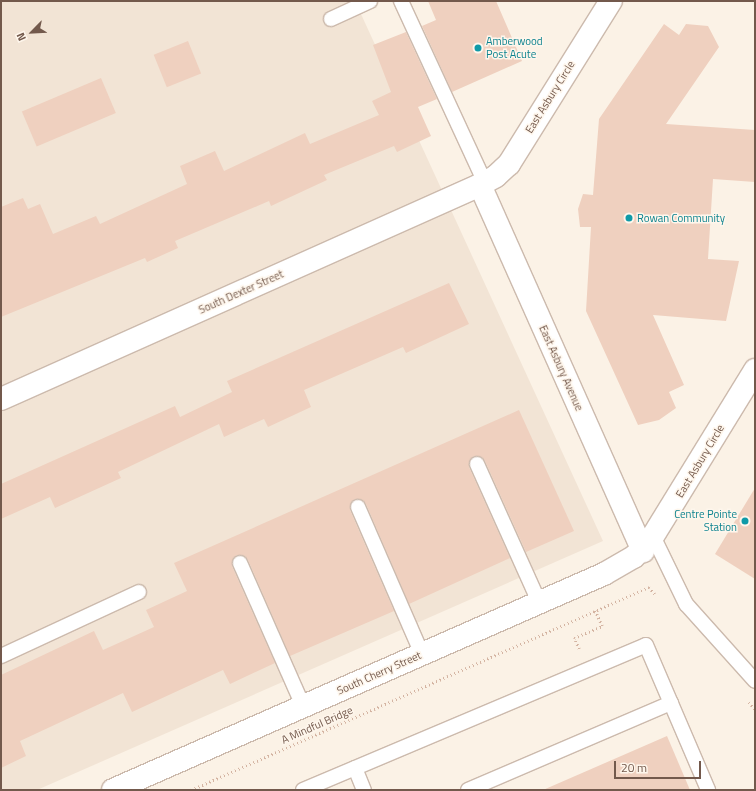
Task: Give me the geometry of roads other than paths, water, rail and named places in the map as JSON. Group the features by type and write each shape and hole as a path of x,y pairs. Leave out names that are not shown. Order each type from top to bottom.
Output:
{"street":[{"name":"East Asbury Circle","path":"483,184 509,164 611,1"},
{"name":"South Dexter Street","path":"1,399 483,184"},
{"name":"East Asbury Avenue","path":"483,184 648,543"},
{"name":"East Asbury Circle","path":"648,543 755,370"},
{"name":"South Cherry Street","path":"113,790 604,574 648,543"}],"lane":[{"path":"331,19 370,1"},
{"path":"401,1 483,184"},
{"path":"477,464 539,602"},
{"path":"358,507 422,654"},
{"path":"648,543 686,604 755,681"},
{"path":"240,563 303,706"},
{"path":"1,656 139,592"},
{"path":"303,790 646,645 708,790"},
{"path":"468,790 671,703"},
{"path":"355,768 364,790"}],"place":[{"name":"Amberwood Post Acute","path":"478,48"},
{"name":"Rowan Community","path":"629,218"},
{"name":"Centre Pointe Station","path":"745,521"}]}
